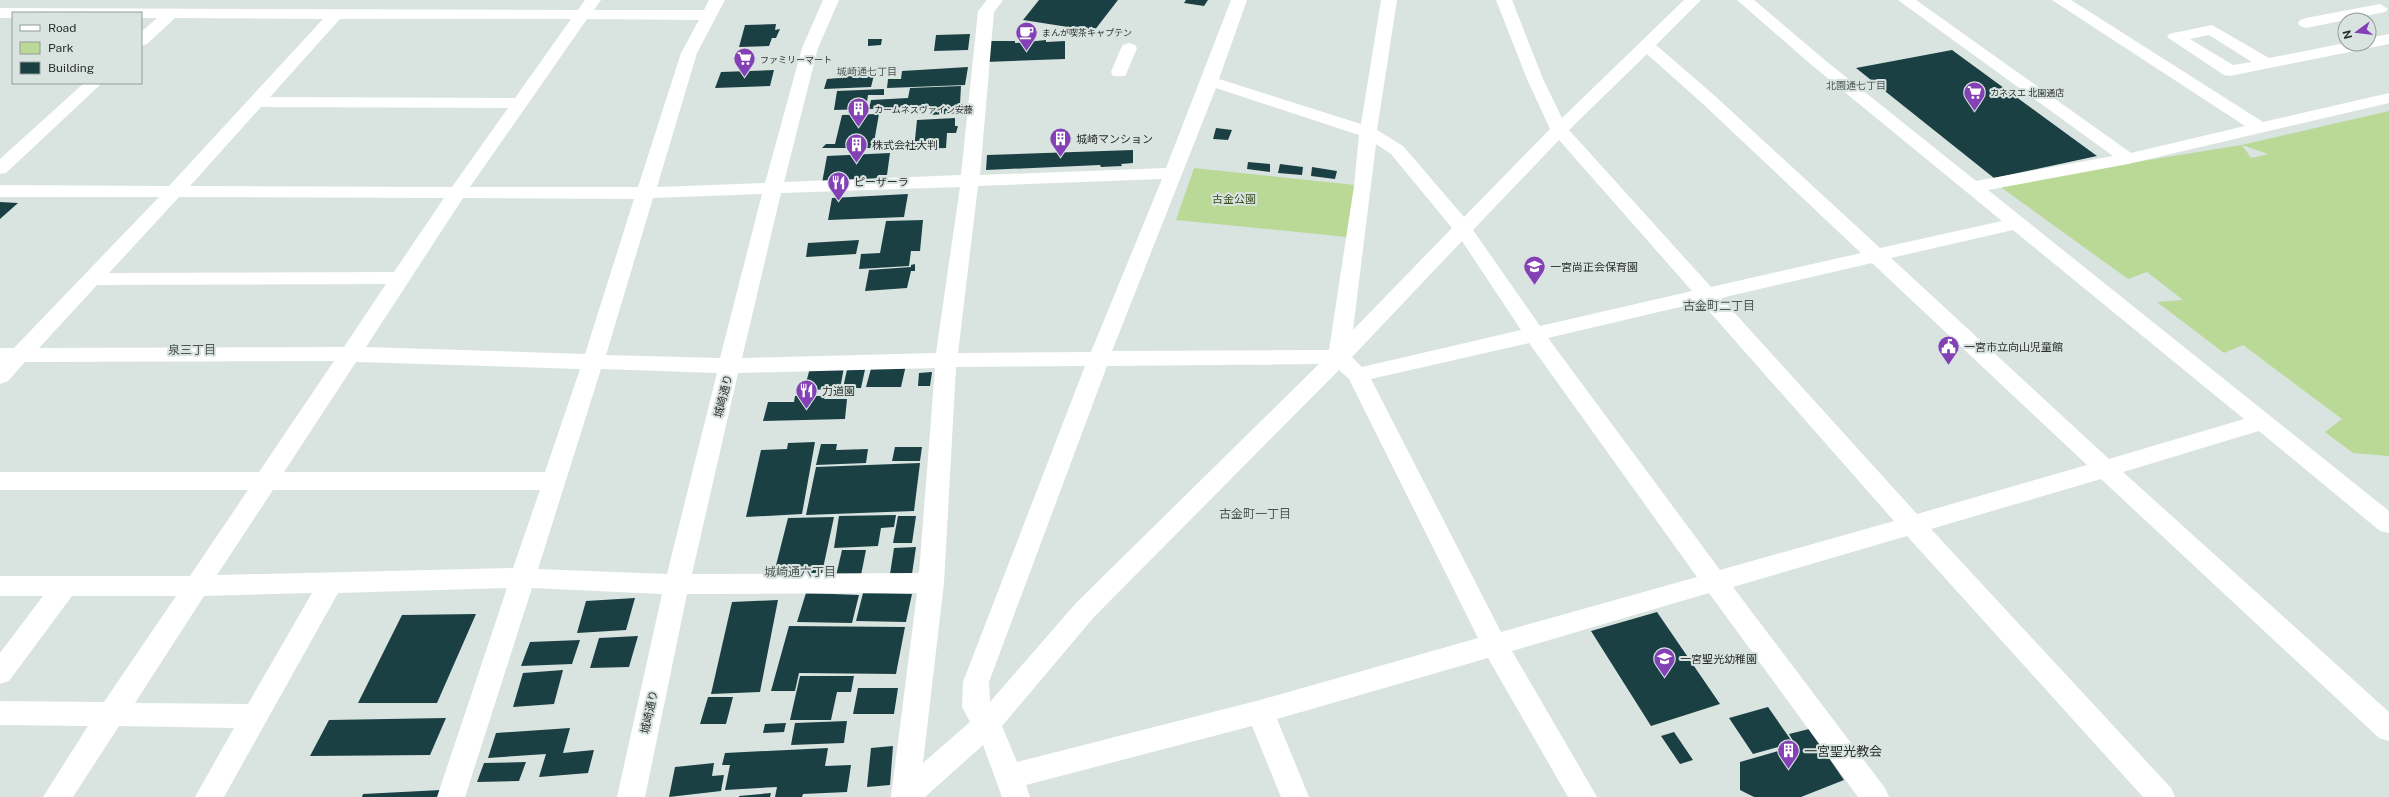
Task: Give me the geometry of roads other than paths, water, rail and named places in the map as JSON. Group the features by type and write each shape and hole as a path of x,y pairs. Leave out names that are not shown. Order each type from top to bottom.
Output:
{"street":[{"path":"115,12 129,0"},
{"path":"280,13 293,0"},
{"path":"451,15 464,0"},
{"name":"城崎通り","path":"631,797 677,584 731,366 754,262 775,187 810,48 831,0"},
{"path":"905,797 930,583 946,360 970,180 986,11 995,0"},
{"path":"1239,0 1210,81 1171,173 976,682 976,707 987,724 1013,787 1136,742 1260,712 1715,582 2263,422"},
{"path":"1339,357 1363,186 1368,132 1389,0"},
{"path":"1504,0 1535,79 1559,130 1709,296 1912,525 2161,797"},
{"path":"905,797 987,724 1085,610 1339,357 1464,230 1559,130 1693,0"},
{"path":"1744,0 1972,187 2389,524"},
{"path":"1906,0 2128,159"},
{"path":"2060,0 2260,128"},
{"path":"2364,0 2384,11"},
{"path":"115,12 451,15 588,8 713,8 689,53 593,362 451,797"},
{"path":"57,797 110,714 456,194 588,8"},
{"path":"2306,23 2384,11"},
{"path":"142,40 172,12"},
{"path":"0,13 12,13"},
{"path":"0,376 10,355 92,279 174,192 336,14"},
{"path":"2267,64 2212,30 2175,37 2230,72 2337,50"},
{"path":"2377,41 2389,39"},
{"path":"1647,46 1709,100 2105,469 2389,729"},
{"path":"1119,72 1129,48"},
{"path":"1210,81 1368,132 1397,150 1464,230 1535,335 1715,582 1875,797"},
{"path":"0,169 93,84"},
{"path":"1972,187 2128,159 2389,98"},
{"path":"256,102 522,103"},
{"path":"0,191 456,194 645,193 1171,173"},
{"path":"1358,375 1709,296 1874,254 2017,223"},
{"path":"92,279 400,278"},
{"path":"10,355 349,354 731,366 946,360 1339,357 1358,375 1494,644 1583,797"},
{"path":"0,481 553,481"},
{"path":"0,586 196,586 522,578 677,584 930,583"},
{"path":"209,797 332,583"},
{"path":"0,673 65,586"},
{"path":"1260,712 1295,797"},
{"path":"0,713 256,716"}],"place":[{"name":"まんが喫茶キャプテン","path":"1026,52"},
{"name":"ファミリーマート","path":"745,78"},
{"name":"カネスエ 北園通店","path":"1974,112"},
{"name":"カームネスヴァイン安藤","path":"858,128"},
{"name":"城崎マンション","path":"1060,158"},
{"name":"株式会社大判","path":"857,164"},
{"name":"ピーザーラ","path":"839,202"},
{"name":"一宮尚正会保育園","path":"1534,286"},
{"name":"一宮市立向山児童館","path":"1949,366"},
{"name":"力道園","path":"806,410"},
{"name":"一宮聖光幼稚園","path":"1664,678"},
{"name":"一宮聖光教会","path":"1789,770"}],"district":[{"name":"城崎通七丁目","path":"867,71"},
{"name":"北園通七丁目","path":"1856,85"},
{"name":"古金町二丁目","path":"1719,306"},
{"name":"泉三丁目","path":"192,350"},
{"name":"古金町一丁目","path":"1255,514"},
{"name":"城崎通六丁目","path":"800,572"}],"park label":[{"name":"古金公園","path":"1234,199"}]}
